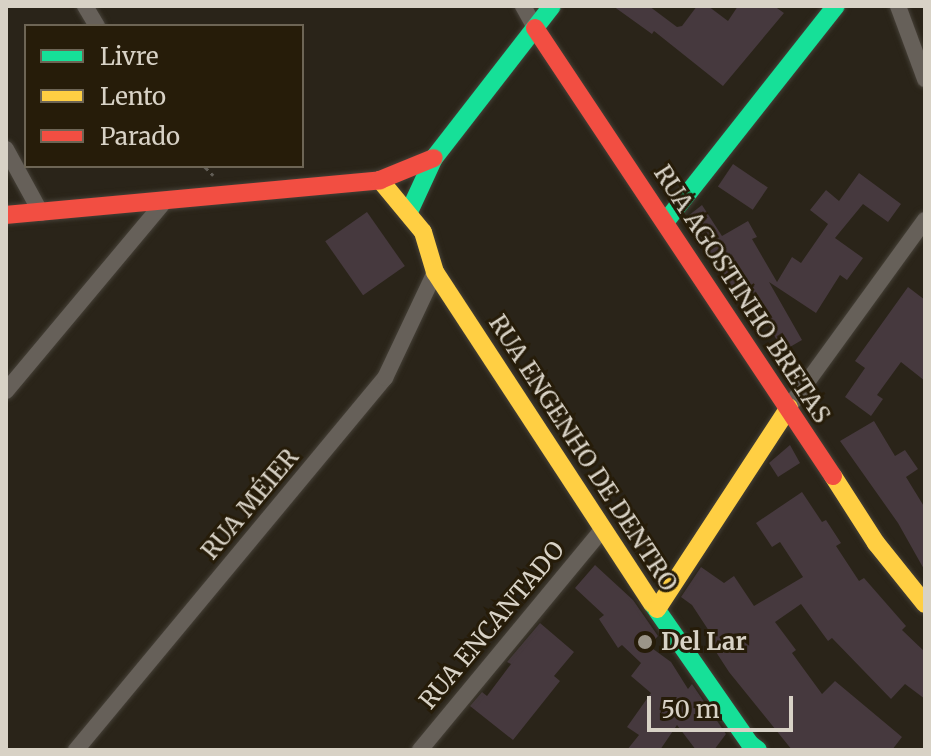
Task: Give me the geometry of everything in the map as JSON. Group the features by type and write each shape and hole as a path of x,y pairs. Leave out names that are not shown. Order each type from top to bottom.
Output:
{"street":[{"path":"85,6 96,24"},
{"name":"RUA AGOSTINHO BRETAS","path":"523,6 876,543 925,604"},
{"path":"409,212 434,158 552,6"},
{"path":"666,221 836,6"},
{"path":"898,6 925,79"},
{"path":"6,149 35,214"},
{"path":"6,215 380,180 434,158"},
{"name":"RUA ENGENHO DE DENTRO","path":"380,180 423,232 435,272 602,530 752,748"},
{"path":"6,391 164,202"},
{"path":"6,226 35,214"},
{"path":"657,609 789,407 925,220"},
{"name":"RUA MÉIER","path":"76,750 385,378 435,272"},
{"name":"RUA ENCANTADO","path":"420,750 602,530"}],"building":[{"path":"613,6 649,6 677,27 682,26 697,6 708,6 728,21 738,6 774,6 784,13 723,86 654,31 652,34"},
{"path":"733,164 768,187 753,210 718,186"},
{"path":"859,173 901,204 888,222 863,204 835,238 863,258 847,280 840,275 816,313 769,282 802,340 783,351 747,288 735,295 688,216 702,205 722,236 748,221 757,237 752,239 777,282 792,257 801,263 828,224 810,210 826,190 839,201"},
{"path":"367,212 405,266 363,295 325,241"},
{"path":"908,287 925,300 925,381 901,362 877,395 883,399 871,416 845,397 865,368 855,361"},
{"path":"874,421 895,456 905,450 918,469 906,477 925,508 925,571 898,523 840,441"},
{"path":"790,445 800,463 778,477 769,463"},
{"path":"802,492 841,543 836,546 859,581 864,578 906,626 902,630 925,652 925,699 905,684 891,699 832,638 828,641 801,604 775,622 796,650 792,653 822,694 835,681 902,737 892,750 792,750 729,672 707,638 711,634 692,605 681,597 701,567 724,583 734,576 754,606 803,577 780,542 772,547 756,523"},
{"path":"595,565 633,600 658,636 649,646 671,662 688,689 692,684 726,734 714,750 696,750 677,725 660,750 627,750 639,735 627,727 651,693 631,676 641,663 622,645 618,648 599,619 604,615 575,588"},
{"path":"540,623 574,652 554,676 560,681 513,740 470,706 482,692 487,696 511,664 507,662"}],"traffic: fast":[{"path":"409,212 434,158 552,6"},
{"path":"666,221 836,6"},
{"path":"652,603 750,744 758,750"}],"traffic: slow":[{"path":"380,180 423,232 435,272 652,603"},
{"path":"657,609 789,407"},
{"path":"833,476 876,543 925,604"}],"traffic: jam":[{"path":"535,28 833,476"},
{"path":"6,215 380,180 434,158"}],"place":[{"name":"Del Lar","path":"645,642"}]}
